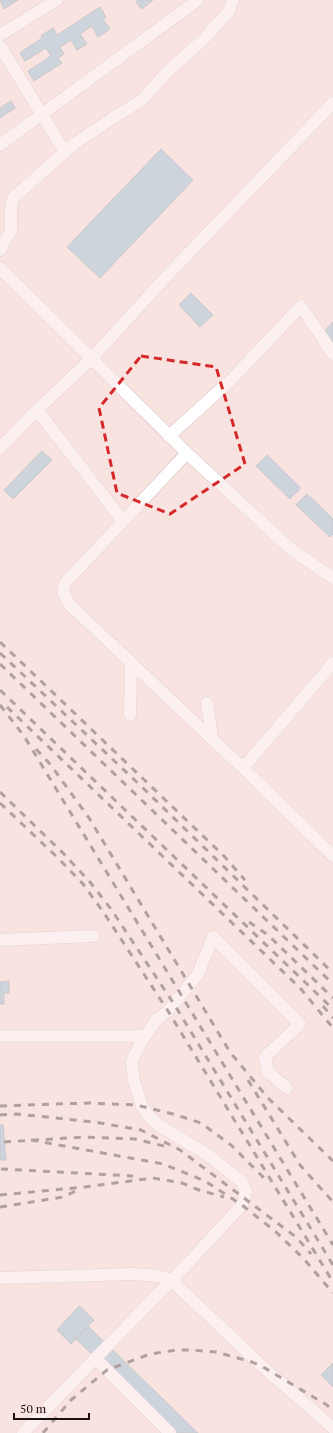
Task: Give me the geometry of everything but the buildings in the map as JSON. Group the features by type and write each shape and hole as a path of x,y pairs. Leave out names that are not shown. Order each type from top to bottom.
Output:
{"street":[{"path":"0,35 57,0"},
{"path":"0,145 198,0"},
{"path":"0,250 11,230 11,207 13,198 74,144 142,100 168,71 203,40 229,11 233,0"},
{"path":"0,46 65,152"},
{"path":"0,448 37,410 92,358 164,279 333,104"},
{"path":"0,268 187,453 292,550 333,578"},
{"path":"170,436 231,380 301,306 333,354"},
{"path":"37,410 123,521"},
{"path":"187,453 65,583 63,592 70,605 212,738 333,856"},
{"path":"129,660 131,666 130,714"},
{"path":"243,768 332,665"},
{"path":"207,703 212,738"},
{"path":"0,940 93,936"},
{"path":"22,1433 190,1261 242,1205 246,1192 242,1182 208,1155 157,1124 147,1114 142,1106 134,1081 132,1061 140,1044 156,1020 168,1011 198,974 213,937 300,1024 265,1057 268,1072 287,1088"},
{"path":"0,1036 145,1036"},
{"path":"0,1278 134,1274 158,1276 171,1280 263,1367 333,1428"},
{"path":"95,1358 170,1433"}],"highlighted area":[{"path":"141,356 216,367 245,464 170,514 117,493 99,408"}],"railway":[{"path":"0,642 224,856 245,880"},
{"path":"0,653 143,788 333,973"},
{"path":"0,664 333,984"},
{"path":"0,690 333,1009"},
{"path":"0,705 24,736 333,1245"},
{"path":"7,707 301,989 333,1028"},
{"path":"36,749 50,764 89,818 230,1052 268,1098 333,1161"},
{"path":"0,792 64,854 90,882 111,909 174,1004 333,1265"},
{"path":"0,803 83,884 104,913 168,1011 333,1282"},
{"path":"249,922 268,935 333,998"},
{"path":"323,1006 333,1018"},
{"path":"248,1080 300,1165 333,1202"},
{"path":"0,1106 88,1103 136,1105 173,1114 201,1123 231,1145 267,1181"},
{"path":"0,1115 17,1114 94,1122 141,1130 180,1150 296,1237 311,1254"},
{"path":"4,1142 84,1137 135,1139 164,1146"},
{"path":"31,1140 163,1164 205,1181 242,1205 276,1232 304,1259 333,1293"},
{"path":"1,1169 133,1176"},
{"path":"0,1195 85,1187 153,1178 182,1183 199,1190 224,1197"},
{"path":"0,1207 63,1197 78,1190"},
{"path":"43,1433 71,1400 107,1370 150,1354 177,1350 216,1352 252,1362 327,1405 333,1411"}]}
